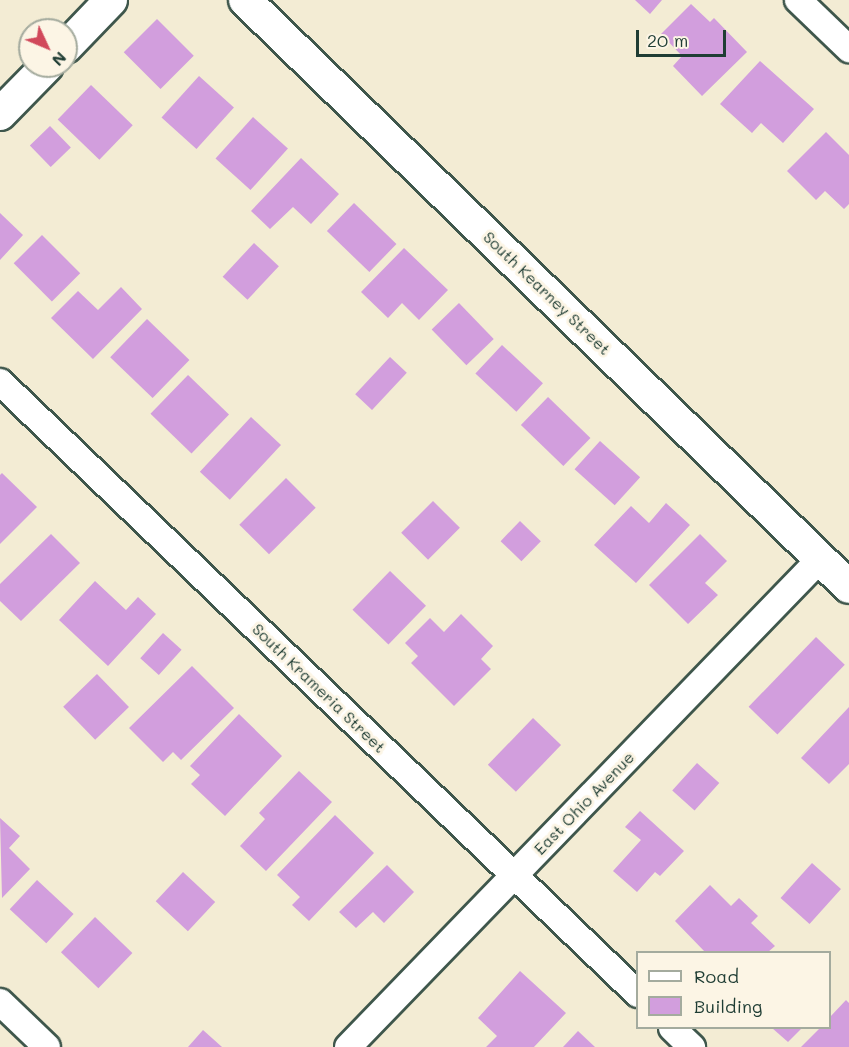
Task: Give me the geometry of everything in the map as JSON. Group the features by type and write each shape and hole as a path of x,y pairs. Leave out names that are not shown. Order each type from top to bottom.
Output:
{"street":[{"path":"78,34 111,0"},
{"name":"South Kearney Street","path":"245,0 849,587"},
{"path":"798,0 849,50"},
{"path":"0,114 35,78"},
{"name":"South Krameria Street","path":"0,382 636,992"},
{"name":"East Ohio Avenue","path":"348,1047 820,559"},
{"path":"0,1002 46,1047"},
{"path":"673,1029 692,1047"}],"building":[{"path":"635,0 662,0 650,14"},
{"path":"691,4 710,22 714,18 747,52 702,96 673,66 682,56 661,34"},
{"path":"157,19 194,56 161,89 124,52"},
{"path":"760,61 814,109 783,143 761,123 752,133 720,104"},
{"path":"199,76 234,107 196,149 162,118"},
{"path":"91,85 133,125 99,160 58,120"},
{"path":"253,117 288,148 250,190 216,159"},
{"path":"50,126 71,148 51,167 30,145"},
{"path":"826,132 849,155 849,204 844,209 825,191 816,200 787,171"},
{"path":"301,158 339,194 311,224 293,207 270,229 251,211"},
{"path":"354,203 396,244 369,272 327,231"},
{"path":"0,213 23,235 0,260"},
{"path":"42,235 80,273 52,301 14,263"},
{"path":"254,243 279,266 247,300 223,277"},
{"path":"404,248 448,290 419,320 402,303 388,318 361,292"},
{"path":"121,287 142,309 93,359 51,318 78,291 98,310"},
{"path":"459,303 494,339 466,365 432,329"},
{"path":"147,319 189,360 153,398 110,357"},
{"path":"502,345 543,383 516,412 475,374"},
{"path":"390,357 407,373 372,410 355,394"},
{"path":"188,375 229,415 191,453 150,414"},
{"path":"548,397 590,438 563,466 521,425"},
{"path":"251,417 281,445 230,500 200,472"},
{"path":"600,441 640,477 615,505 575,469"},
{"path":"2,473 37,507 0,544 0,475"},
{"path":"286,478 316,508 269,554 239,525"},
{"path":"433,501 460,528 428,560 401,533"},
{"path":"666,503 690,525 636,583 594,545 631,506 649,523"},
{"path":"520,521 541,541 521,561 501,541"},
{"path":"51,534 80,563 21,621 0,601 0,584"},
{"path":"700,534 727,561 705,583 718,595 688,624 649,585"},
{"path":"390,571 426,606 388,645 352,610"},
{"path":"95,581 126,610 138,597 156,614 108,666 59,620"},
{"path":"461,614 493,646 481,659 491,669 454,706 411,663 418,656 405,643 430,618 444,632"},
{"path":"163,633 182,650 159,675 140,658"},
{"path":"816,637 845,665 777,735 749,707"},
{"path":"192,666 234,708 181,760 173,752 163,762 129,728"},
{"path":"97,674 129,707 95,740 63,707"},
{"path":"849,707 849,764 829,784 801,758"},
{"path":"239,714 282,756 225,816 191,784 200,775 190,766"},
{"path":"533,718 561,745 516,792 488,765"},
{"path":"697,763 719,783 695,811 672,790"},
{"path":"299,771 332,802 266,871 240,846 265,819 259,813"},
{"path":"640,811 684,851 660,876 655,872 637,892 613,871 641,840 625,827"},
{"path":"335,815 374,853 309,921 292,905 300,897 277,875"},
{"path":"0,818 20,836 9,848 30,869 2,898"},
{"path":"812,863 841,889 810,924 781,898"},
{"path":"387,865 414,892 384,923 373,912 356,928 339,912"},
{"path":"183,872 215,902 188,931 156,901"},
{"path":"37,880 74,914 46,943 10,909"},
{"path":"710,885 731,906 739,898 758,916 751,923 775,946 769,951 704,951 675,921"},
{"path":"95,917 132,953 98,988 61,952"},
{"path":"520,971 566,1013 534,1047 486,1047 497,1036 478,1018"},
{"path":"846,1000 849,1003 849,1047 801,1047 819,1029 831,1029 831,1016"},
{"path":"773,1029 801,1029 788,1042"},
{"path":"203,1030 222,1047 188,1047"},
{"path":"578,1031 595,1047 563,1047"}]}
